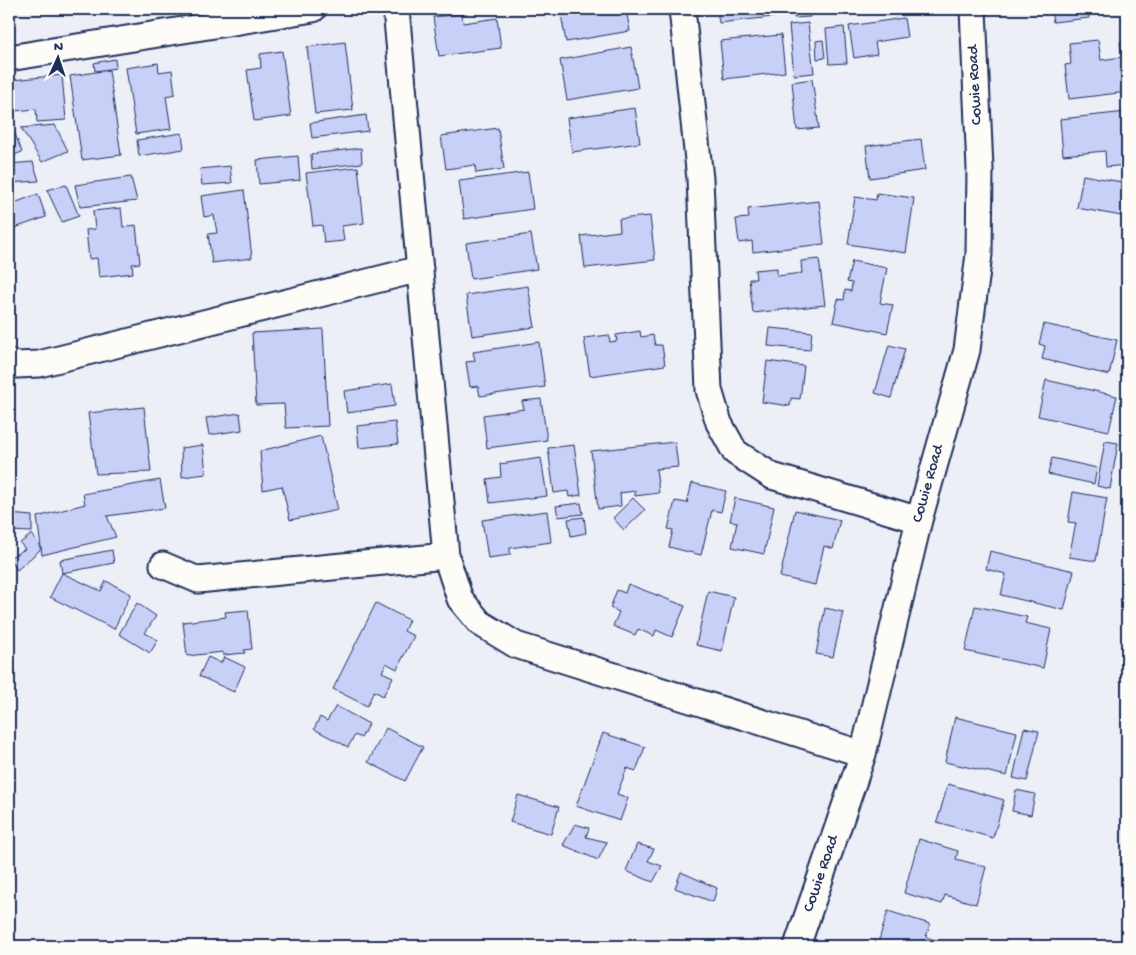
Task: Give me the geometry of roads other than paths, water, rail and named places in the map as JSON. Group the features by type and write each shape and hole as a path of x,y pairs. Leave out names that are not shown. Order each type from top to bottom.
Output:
{"street":[{"path":"9,58 313,9"},
{"path":"396,9 446,556 460,599 480,623 516,646 863,754"},
{"path":"682,9 700,179 709,390 719,423 735,452 772,476 919,520"},
{"name":"Cowie Road","path":"797,946 863,754 919,520 967,350 979,254 980,169 973,9"},
{"path":"9,362 17,365 38,364 420,269"},
{"path":"163,565 198,580 446,556"}]}
